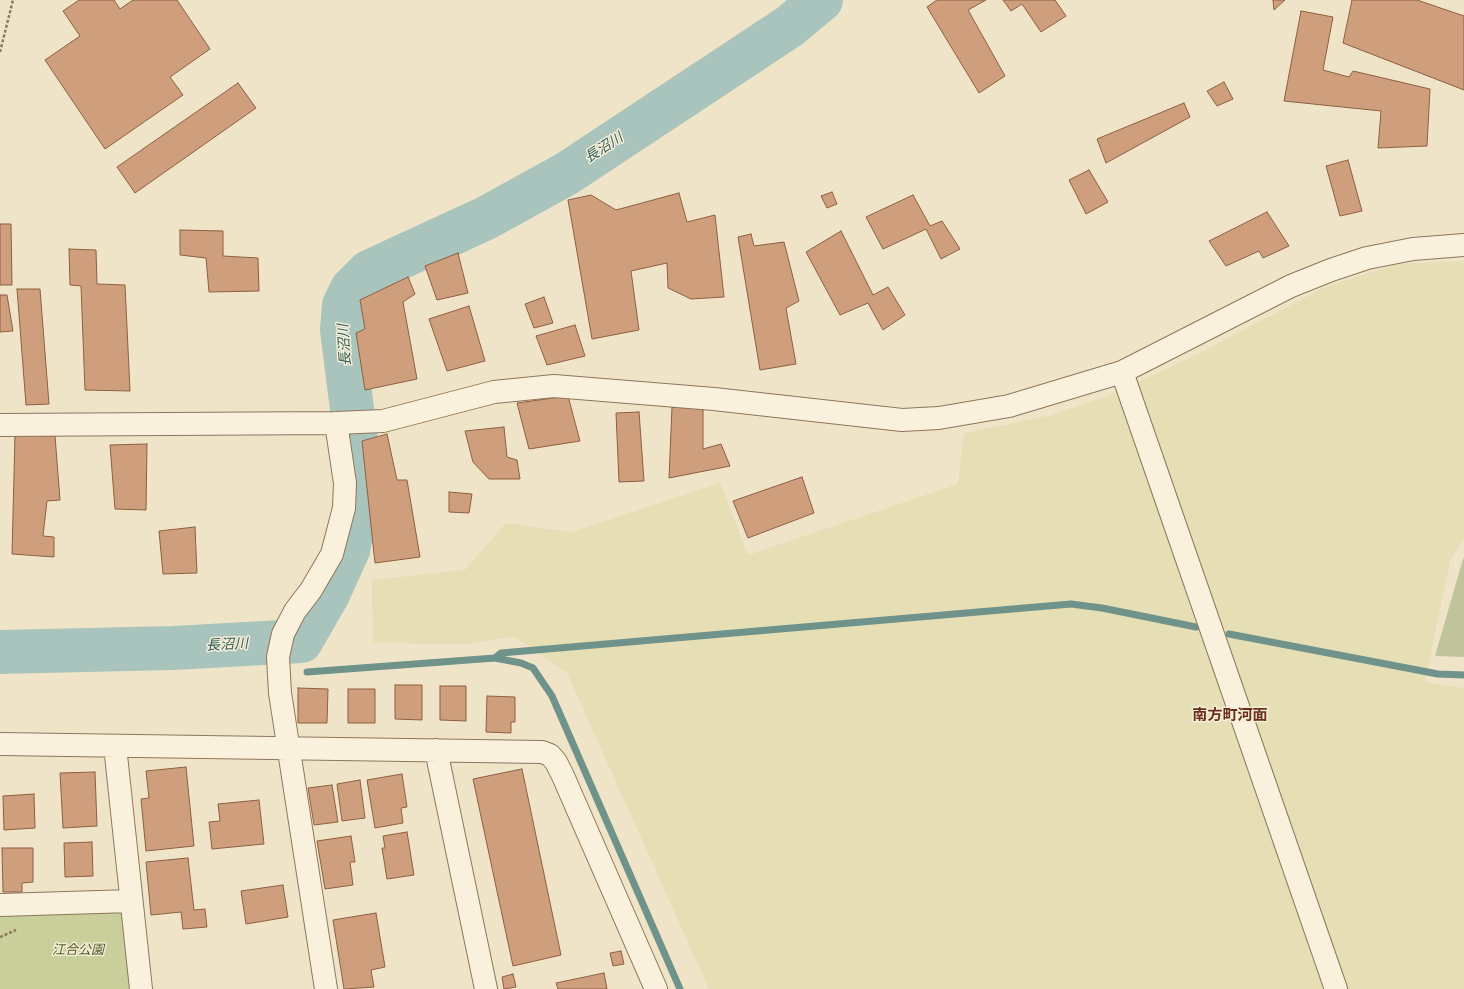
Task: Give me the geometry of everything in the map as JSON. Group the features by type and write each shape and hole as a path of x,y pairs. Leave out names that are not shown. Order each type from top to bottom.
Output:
{"street":[{"path":"0,425 347,423 383,421 494,392 554,386 714,399 874,418 902,420 939,418 1009,406 1122,372 1291,286 1367,258 1413,249 1464,245"},
{"path":"1122,372 1336,989"},
{"path":"326,989 280,693 278,657 283,634 294,611 311,590 332,554 342,515 345,484 347,423"},
{"path":"0,744 532,751 550,755 556,762 656,989"},
{"path":"115,746 141,989"},
{"path":"436,750 486,989"},
{"path":"0,905 131,901"}],"path":[{"path":"0,52 13,0"}],"shaded area":[{"path":"1464,261 1464,538 1450,561 1425,682 1464,688 1464,989 709,989 567,673 515,637 465,644 373,643 372,580 465,570 506,523 571,532 720,483 748,555 958,484 964,433 1048,416 1111,395 1204,351 1325,287 1397,264"}],"green space":[{"path":"1464,558 1464,657 1435,656 1463,559"},
{"name":"江合公園","path":"123,911 131,989 0,989 0,913"}],"building":[{"path":"79,0 114,0 120,9 133,0 177,0 210,49 170,77 183,95 105,149 45,60 80,36 63,11"},
{"path":"937,0 986,0 968,10 1005,76 979,93 927,7"},
{"path":"1003,0 1055,0 1066,16 1041,32 1022,4 1011,11"},
{"path":"1273,0 1285,0 1274,10"},
{"path":"1352,0 1417,0 1464,16 1464,90 1343,43"},
{"path":"1301,11 1333,17 1323,70 1349,77 1353,71 1430,89 1427,146 1378,148 1381,111 1284,101"},
{"path":"1224,82 1233,99 1217,106 1207,91"},
{"path":"238,83 256,108 135,193 117,167"},
{"path":"1184,103 1190,117 1106,163 1097,139"},
{"path":"1348,160 1362,211 1340,216 1326,166"},
{"path":"1089,170 1108,202 1086,214 1069,180"},
{"path":"832,192 837,204 827,208 821,196"},
{"path":"679,193 687,222 715,215 724,297 691,299 668,288 667,263 631,271 639,330 592,339 568,200 591,195 616,210"},
{"path":"913,195 930,226 942,221 960,249 941,259 926,229 883,249 866,217"},
{"path":"1267,212 1289,246 1263,258 1259,251 1226,266 1209,241"},
{"path":"0,224 11,224 12,285 0,285"},
{"path":"180,230 223,231 223,256 258,258 259,291 209,292 206,258 180,255"},
{"path":"841,231 873,295 888,287 905,315 883,330 868,303 840,315 806,252"},
{"path":"751,234 754,246 784,242 799,301 786,308 796,364 760,370 738,237"},
{"path":"69,249 96,250 97,284 125,285 130,391 85,390 81,286 70,285"},
{"path":"458,253 468,293 437,300 425,266"},
{"path":"408,277 415,294 403,302 417,379 365,390 356,333 365,329 360,300"},
{"path":"17,289 40,289 49,404 26,405"},
{"path":"0,295 7,295 13,331 0,332"},
{"path":"544,297 553,323 534,328 525,304"},
{"path":"469,306 485,361 447,371 429,319"},
{"path":"575,325 585,356 547,365 536,336"},
{"path":"568,396 580,441 529,449 517,403"},
{"path":"672,407 703,409 703,449 721,444 730,466 669,478"},
{"path":"639,412 644,481 619,482 616,413"},
{"path":"504,427 507,457 517,460 520,479 489,479 473,462 465,431"},
{"path":"387,434 397,480 407,480 420,557 375,563 362,441"},
{"path":"15,435 55,436 60,500 47,501 43,536 54,537 54,557 12,554"},
{"path":"147,444 146,510 115,509 110,445"},
{"path":"802,477 814,513 748,538 733,501"},
{"path":"449,492 472,494 469,513 449,512"},
{"path":"195,527 197,573 163,574 159,531"},
{"path":"395,685 422,685 422,720 395,719"},
{"path":"440,686 466,686 466,721 440,720"},
{"path":"298,688 328,689 327,723 298,723"},
{"path":"348,689 375,689 375,723 348,723"},
{"path":"487,696 515,697 515,722 511,722 511,733 486,732"},
{"path":"186,767 194,846 146,851 141,799 149,798 146,771"},
{"path":"522,769 561,955 513,966 473,779"},
{"path":"95,772 97,826 63,828 60,773"},
{"path":"402,774 407,807 401,808 403,823 375,828 367,780"},
{"path":"360,780 365,818 342,821 337,784"},
{"path":"332,785 338,822 314,825 308,788"},
{"path":"34,794 35,828 4,830 3,796"},
{"path":"259,800 264,844 212,849 209,822 220,821 218,804"},
{"path":"407,832 414,875 387,879 382,848 385,848 383,836"},
{"path":"351,836 355,862 350,862 353,885 325,889 317,841"},
{"path":"92,842 93,876 65,877 64,843"},
{"path":"2,848 33,848 33,882 22,883 22,892 3,892"},
{"path":"188,858 194,910 205,909 207,927 183,929 181,912 151,915 146,862"},
{"path":"283,885 288,917 246,924 241,891"},
{"path":"376,913 385,967 371,970 374,987 344,989 333,920"},
{"path":"621,951 624,964 613,966 610,953"},
{"path":"604,973 607,989 558,989 556,983"},
{"path":"513,974 516,987 504,989 502,977"}],"waterway":[{"name":"長沼川","path":"0,652 173,648 301,641 328,594 348,550 358,503 357,448 342,330 344,305 352,289 369,272 486,218 566,174 790,26 821,0"},
{"path":"495,658 501,653 1071,604 1102,608 1196,627"},
{"path":"1229,634 1438,674 1464,675"},
{"path":"307,672 495,658 521,663 533,668 552,696 680,989"}],"district":[{"name":"南方町河面","path":"1230,716"}]}
